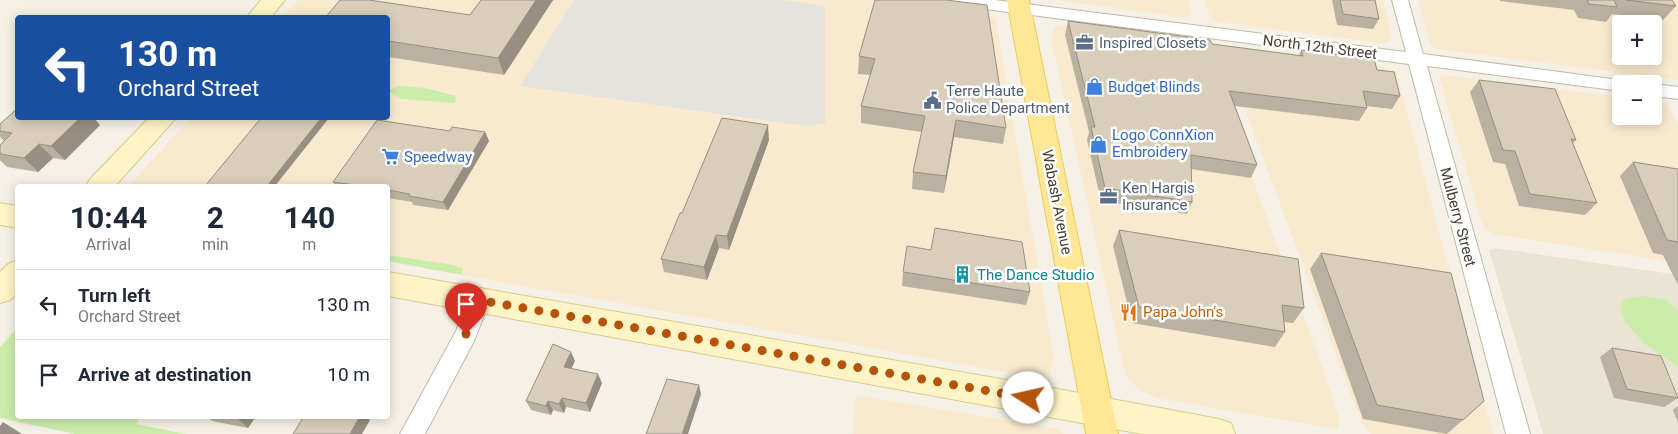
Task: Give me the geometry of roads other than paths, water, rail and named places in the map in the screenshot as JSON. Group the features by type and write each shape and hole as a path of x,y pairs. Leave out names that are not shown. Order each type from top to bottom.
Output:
{"main road":[{"path":"260,15 274,0"},
{"name":"Wabash Avenue","path":"1019,4 1099,422"},
{"path":"100,184 161,120"},
{"path":"0,214 15,216"},
{"path":"0,291 15,275"},
{"path":"390,284 479,300 1099,422 1219,434"}],"street":[{"name":"North 12th Street","path":"954,0 1019,4 1416,59 1612,84"},
{"name":"Mulberry Street","path":"1400,0 1518,434"},
{"path":"1662,91 1678,93"},
{"path":"412,434 466,334 479,300"}],"place":[{"name":"Inspired Closets","path":"1085,43"},
{"name":"Budget Blinds","path":"1094,87"},
{"name":"Terre Haute Police Department","path":"932,100"},
{"name":"Logo ConnXion Embroidery","path":"1098,144"},
{"name":"Speedway","path":"390,157"},
{"name":"Ken Hargis Insurance","path":"1108,197"},
{"name":"The Dance Studio","path":"963,275"},
{"name":"Papa John's","path":"1129,312"}]}
